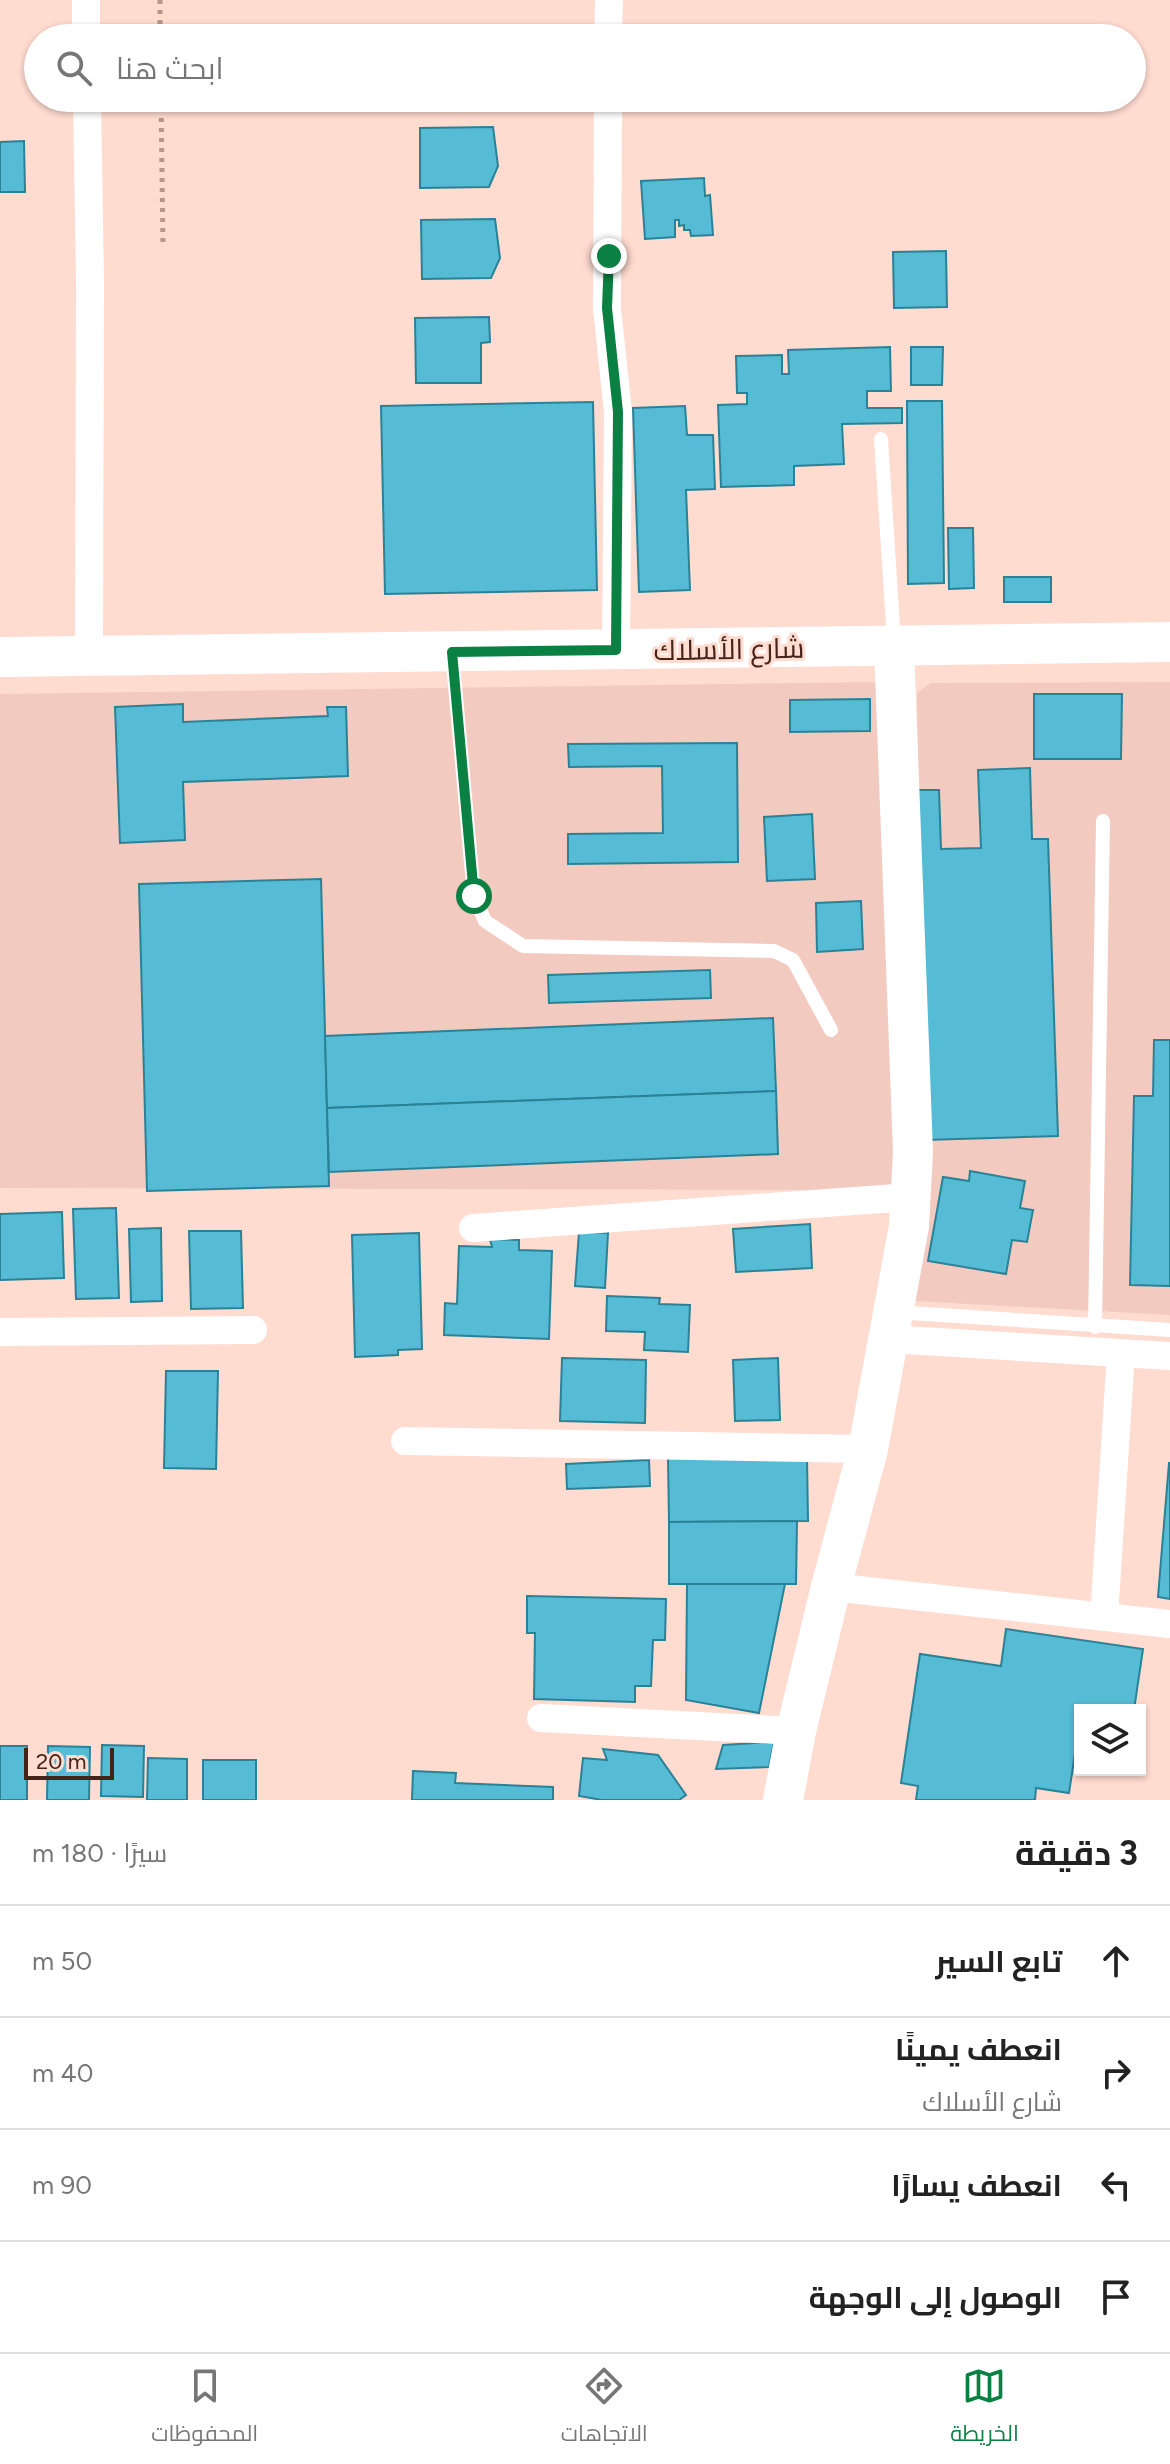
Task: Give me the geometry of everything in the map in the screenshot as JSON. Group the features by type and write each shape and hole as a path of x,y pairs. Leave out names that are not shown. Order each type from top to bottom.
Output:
{"street":[{"path":"86,0 86,24"},
{"path":"608,24 609,0"},
{"path":"87,112 89,656"},
{"path":"608,112 607,308 618,412 616,650"},
{"name":"شارع الأسلاك","path":"0,657 1170,642"},
{"path":"783,1800 796,1731 868,1449 909,1226 913,1152 894,647"},
{"path":"473,1228 911,1197"},
{"path":"891,1325 1121,1353 1170,1356"},
{"path":"0,1332 253,1330"},
{"path":"1104,1617 1121,1353"},
{"path":"405,1441 868,1449"},
{"path":"831,1587 1170,1624"},
{"path":"541,1718 796,1731"}],"lane":[{"path":"881,439 894,647"},
{"path":"452,652 474,896 485,921 523,946 774,951 793,960 831,1030"},
{"path":"1095,1327 1103,821"},
{"path":"891,1325 1170,1330"}],"path":[{"path":"160,0 160,24"},
{"path":"161,112 163,248"}],"shaded area":[{"path":"880,682 897,1190 0,1188 0,694"},
{"path":"1170,682 1170,1315 915,1301 922,1158 917,693 931,683"}],"building":[{"path":"493,127 498,166 489,187 420,188 420,128"},
{"path":"24,141 25,192 0,192 0,142"},
{"path":"704,178 705,196 710,195 713,235 691,236 690,230 684,230 684,225 679,226 679,220 675,220 675,237 645,239 641,181"},
{"path":"495,219 500,258 491,278 422,279 421,220"},
{"path":"946,251 947,307 894,308 893,252"},
{"path":"489,317 490,342 481,343 481,383 416,383 415,318"},
{"path":"890,347 891,391 867,391 867,408 902,408 902,423 842,424 844,464 794,466 794,485 721,487 718,405 747,404 747,393 737,393 736,356 782,355 782,374 789,374 788,350"},
{"path":"911,347 943,347 942,385 911,385"},
{"path":"907,401 942,401 944,583 908,584"},
{"path":"593,402 597,590 385,594 381,406"},
{"path":"685,406 687,435 713,435 715,489 686,490 690,590 639,592 633,408"},
{"path":"948,528 973,528 974,588 949,589"},
{"path":"1004,577 1051,577 1051,602 1004,602"},
{"path":"1034,694 1122,694 1121,759 1034,759"},
{"path":"870,699 870,731 790,732 790,700"},
{"path":"183,704 183,722 328,716 327,707 346,707 348,776 183,782 185,840 120,843 115,707"},
{"path":"737,743 738,862 568,864 568,834 663,833 662,766 569,767 568,744"},
{"path":"1030,768 1032,839 1048,839 1058,1136 924,1140 913,790 939,790 941,849 981,848 978,770"},
{"path":"812,814 815,879 767,881 764,817"},
{"path":"321,879 329,1186 147,1191 139,884"},
{"path":"861,901 863,949 817,952 816,903"},
{"path":"710,970 711,998 549,1003 548,975"},
{"path":"773,1018 776,1091 327,1108 325,1036"},
{"path":"1154,1040 1170,1040 1170,1286 1130,1285 1134,1096 1153,1096"},
{"path":"776,1091 778,1154 329,1172 327,1108"},
{"path":"970,1171 1025,1181 1020,1208 1033,1210 1027,1242 1012,1240 1006,1274 928,1261 943,1177 969,1181"},
{"path":"116,1208 119,1298 76,1299 73,1209"},
{"path":"62,1212 64,1278 0,1280 0,1214"},
{"path":"810,1224 812,1268 736,1272 733,1229"},
{"path":"161,1228 162,1301 131,1302 129,1229"},
{"path":"189,1231 241,1231 243,1308 191,1309"},
{"path":"579,1232 608,1233 605,1288 575,1286"},
{"path":"419,1233 422,1349 398,1350 398,1355 355,1357 352,1235"},
{"path":"490,1239 519,1240 519,1250 552,1251 549,1339 444,1335 445,1303 457,1304 459,1246 492,1247"},
{"path":"607,1296 660,1298 659,1304 690,1305 688,1352 644,1350 645,1332 606,1331"},
{"path":"562,1358 646,1360 645,1423 560,1421"},
{"path":"778,1358 780,1420 735,1421 733,1360"},
{"path":"166,1371 218,1371 216,1469 164,1468"},
{"path":"807,1457 808,1521 669,1522 668,1458"},
{"path":"649,1460 650,1486 567,1489 566,1464"},
{"path":"1170,1463 1170,1599 1158,1597"},
{"path":"797,1521 796,1584 669,1584 669,1522"},
{"path":"687,1584 785,1584 759,1713 686,1700"},
{"path":"527,1596 666,1599 665,1640 653,1640 651,1686 635,1686 635,1702 534,1699 535,1633 527,1633"},
{"path":"1006,1629 1143,1649 1135,1704 1074,1704 1074,1760 1069,1793 1036,1788 1035,1800 916,1800 918,1786 901,1783 920,1654 1001,1666"},
{"path":"774,1742 769,1767 716,1769 723,1745"},
{"path":"102,1745 144,1746 143,1797 101,1796"},
{"path":"0,1746 27,1746 27,1800 0,1800"},
{"path":"48,1746 90,1747 89,1800 47,1800"},
{"path":"603,1749 658,1755 686,1795 679,1800 602,1800 579,1796 583,1758 607,1760"},
{"path":"148,1758 187,1759 187,1800 147,1800"},
{"path":"203,1760 256,1760 256,1800 203,1800"},
{"path":"413,1771 456,1773 455,1783 553,1787 553,1800 412,1800"}],"route":[{"path":"474,896 452,652 616,650 618,412 607,308 609,256"}]}
